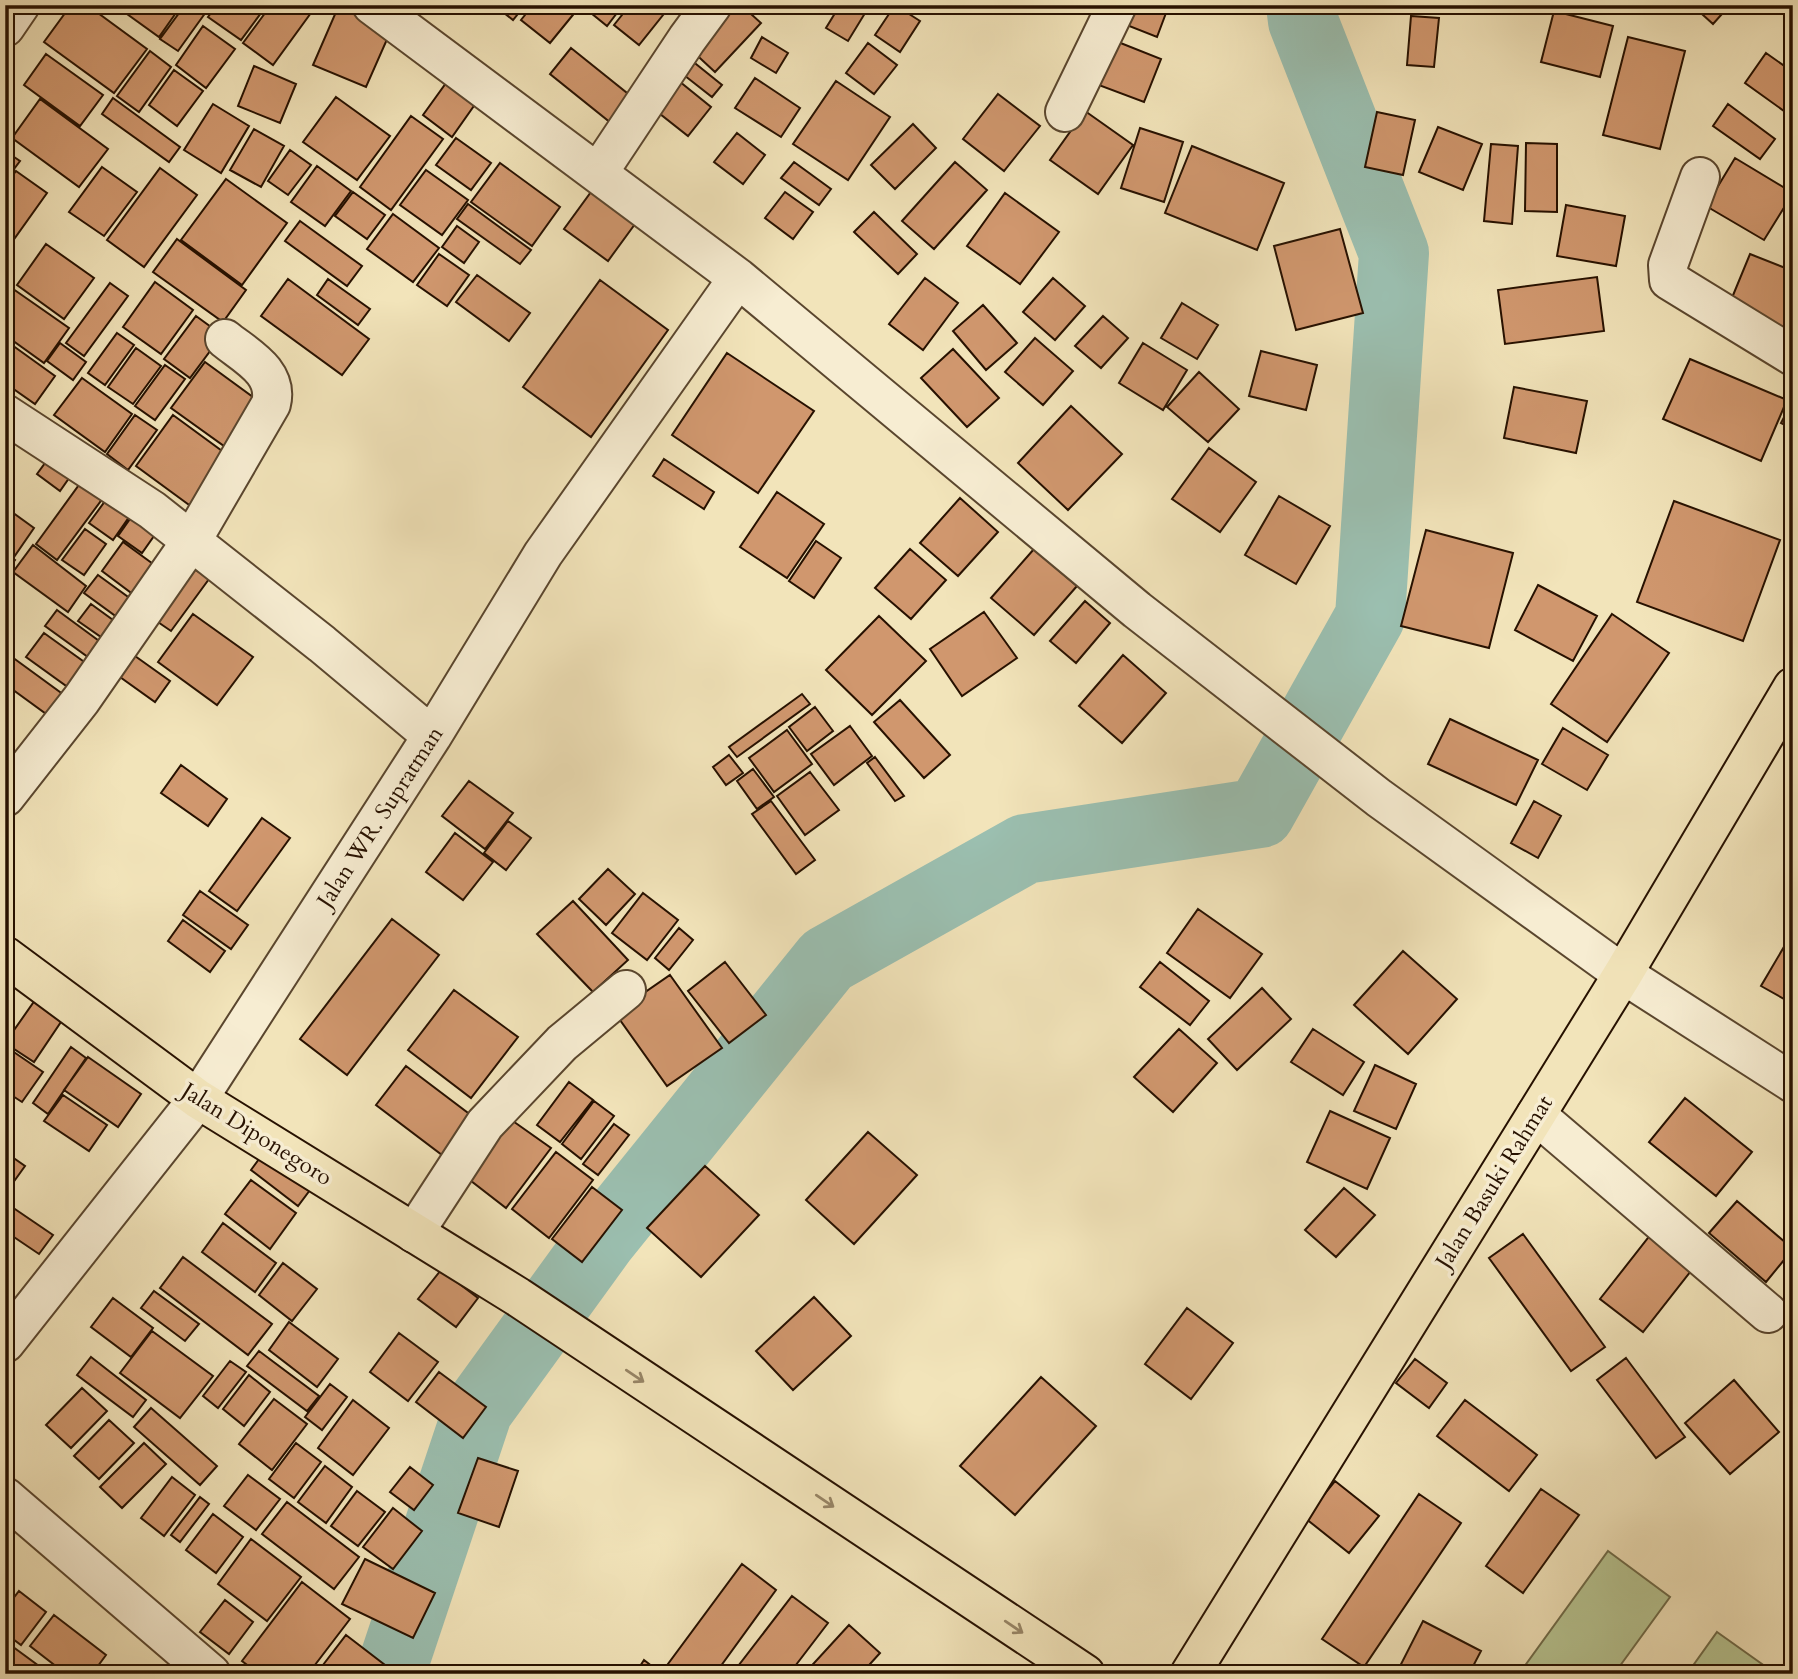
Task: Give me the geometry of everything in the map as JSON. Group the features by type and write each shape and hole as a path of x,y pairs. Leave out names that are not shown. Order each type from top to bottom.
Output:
{"main road":[{"name":"Jalan Basuki Rahmat","path":"1189,1674 1623,974 1793,687"},
{"name":"Jalan Diponegoro","path":"5,956 198,1099 518,1297 1085,1674"}],"street":[{"path":"5,27 19,5"},
{"path":"597,173 712,5"},
{"path":"1065,111 1117,5"},
{"path":"378,7 738,278 1137,610 1378,797 1623,974 1793,1083"},
{"path":"1700,177 1668,265 1668,280 1793,356"},
{"name":"Jalan WR. Supratman","path":"5,1343 198,1099 432,736 543,554 738,278"},
{"path":"5,797 81,700 192,540 254,435 273,397 271,381 265,372 225,339"},
{"path":"5,414 152,510 192,540 432,736"},
{"path":"414,1233 485,1124 562,1043 626,990"},
{"path":"1536,1115 1768,1313"},
{"path":"5,1497 211,1674"}],"green space":[{"path":"1608,1551 1670,1597 1614,1674 1533,1674 1524,1667"},
{"path":"1717,1632 1776,1674 1687,1674"}],"building":[{"path":"71,5 87,5 147,49 114,93 44,42"},
{"path":"133,5 171,5 178,10 159,37 127,14"},
{"path":"185,5 211,5 178,51 160,39"},
{"path":"217,5 267,5 241,40 208,17"},
{"path":"271,5 316,6 273,65 243,43"},
{"path":"339,5 392,28 366,87 313,65"},
{"path":"441,5 457,5 452,13"},
{"path":"494,5 525,5 513,20"},
{"path":"533,5 581,5 550,43 521,20"},
{"path":"581,5 623,5 607,26"},
{"path":"630,5 671,5 639,45 614,25"},
{"path":"727,5 741,5 761,23 715,72 688,47"},
{"path":"750,5 770,5 754,14"},
{"path":"840,5 870,5 848,41 826,28"},
{"path":"895,5 920,21 900,52 875,35"},
{"path":"1126,5 1169,5 1157,37 1119,22"},
{"path":"1692,5 1730,5 1713,24"},
{"path":"1554,11 1613,26 1600,77 1541,62"},
{"path":"1411,16 1439,18 1434,67 1407,65"},
{"path":"203,26 235,49 206,88 176,65"},
{"path":"762,37 788,53 776,73 751,58"},
{"path":"1628,37 1685,51 1660,149 1603,135"},
{"path":"1113,40 1161,59 1144,102 1096,84"},
{"path":"868,43 897,65 874,94 846,73"},
{"path":"571,48 632,97 611,123 550,74"},
{"path":"150,51 171,67 139,112 117,96"},
{"path":"1766,53 1793,72 1791,116 1745,83"},
{"path":"46,54 103,95 80,126 24,85"},
{"path":"691,60 722,85 712,97 680,72"},
{"path":"254,66 296,84 280,123 238,106"},
{"path":"174,70 203,91 177,126 149,105"},
{"path":"454,72 483,93 452,137 423,115"},
{"path":"674,77 711,107 688,136 650,106"},
{"path":"755,78 800,108 781,137 735,108"},
{"path":"836,81 890,117 848,180 793,144"},
{"path":"998,94 1040,126 1004,171 963,139"},
{"path":"336,97 390,136 357,180 303,142"},
{"path":"113,98 180,147 169,162 102,114"},
{"path":"40,99 108,149 79,187 12,138"},
{"path":"213,104 249,126 221,173 184,150"},
{"path":"1728,104 1775,139 1760,159 1713,126"},
{"path":"1085,111 1133,145 1098,194 1050,160"},
{"path":"1377,112 1415,120 1403,175 1365,167"},
{"path":"411,116 443,139 391,210 360,187"},
{"path":"913,124 936,148 895,189 871,165"},
{"path":"1438,127 1482,144 1463,190 1419,172"},
{"path":"1140,128 1183,142 1164,202 1121,188"},
{"path":"254,129 284,146 261,187 230,170"},
{"path":"737,133 765,155 743,184 714,162"},
{"path":"456,138 491,163 471,190 436,165"},
{"path":"1526,143 1557,144 1557,212 1525,211"},
{"path":"1491,144 1518,146 1512,224 1484,221"},
{"path":"1192,146 1284,183 1257,250 1165,213"},
{"path":"290,150 311,165 288,195 268,181"},
{"path":"5,151 20,161 5,181"},
{"path":"1735,158 1793,193 1764,240 1706,206"},
{"path":"794,162 831,189 819,205 781,178"},
{"path":"955,162 987,190 934,249 902,221"},
{"path":"500,163 560,207 532,246 471,202"},
{"path":"317,166 351,191 325,226 291,202"},
{"path":"102,167 137,192 104,236 69,212"},
{"path":"160,168 197,195 144,267 107,240"},
{"path":"426,170 468,200 442,235 400,205"},
{"path":"16,171 47,193 12,242 5,237 5,186"},
{"path":"226,179 287,223 242,285 181,240"},
{"path":"353,192 385,215 367,239 335,216"},
{"path":"591,192 635,224 608,261 564,229"},
{"path":"785,192 813,212 793,239 765,218"},
{"path":"1005,193 1059,232 1020,284 967,246"},
{"path":"468,204 531,250 520,264 457,219"},
{"path":"1566,205 1625,216 1616,266 1557,256"},
{"path":"874,212 917,254 898,274 854,232"},
{"path":"393,214 439,248 413,282 367,249"},
{"path":"300,221 362,266 347,286 285,241"},
{"path":"457,226 479,242 464,263 442,247"},
{"path":"1340,229 1363,313 1296,330 1274,246"},
{"path":"177,239 246,290 223,322 153,272"},
{"path":"46,244 94,278 64,319 17,285"},
{"path":"439,254 469,275 447,306 417,285"},
{"path":"1750,254 1793,271 1793,331 1729,305"},
{"path":"477,275 530,313 509,341 456,302"},
{"path":"1597,277 1604,331 1505,344 1498,290"},
{"path":"925,278 958,303 923,350 889,324"},
{"path":"1053,278 1085,306 1055,340 1023,312"},
{"path":"288,279 369,339 342,375 261,316"},
{"path":"328,279 370,309 358,325 317,295"},
{"path":"600,280 668,330 591,437 523,387"},
{"path":"155,282 193,310 161,354 123,327"},
{"path":"110,283 128,296 84,356 66,343"},
{"path":"6,284 69,328 44,363 5,335"},
{"path":"1182,303 1218,325 1197,359 1161,338"},
{"path":"983,305 1017,343 986,370 953,331"},
{"path":"196,316 222,335 190,378 164,359"},
{"path":"1103,316 1128,338 1101,368 1075,346"},
{"path":"117,333 134,345 105,385 88,373"},
{"path":"1035,338 1073,371 1043,405 1005,372"},
{"path":"5,340 55,376 35,404 5,383"},
{"path":"60,343 86,362 73,380 47,361"},
{"path":"1143,343 1187,370 1163,410 1119,383"},
{"path":"136,348 161,366 133,404 108,387"},
{"path":"953,349 999,398 967,427 921,378"},
{"path":"1261,351 1317,365 1306,410 1249,396"},
{"path":"727,353 814,411 758,493 672,435"},
{"path":"1690,359 1787,400 1761,461 1663,419"},
{"path":"205,362 257,400 224,446 171,408"},
{"path":"165,365 185,379 155,420 135,406"},
{"path":"1199,372 1239,409 1208,442 1167,407"},
{"path":"82,378 132,414 105,452 54,415"},
{"path":"1514,387 1587,401 1576,453 1504,438"},
{"path":"1793,400 1793,429 1781,423"},
{"path":"1071,406 1122,454 1068,510 1018,463"},
{"path":"135,415 157,430 128,470 107,454"},
{"path":"173,415 233,459 196,510 136,466"},
{"path":"1209,448 1256,482 1220,532 1172,499"},
{"path":"51,455 74,471 60,491 37,474"},
{"path":"664,459 714,492 704,509 653,476"},
{"path":"84,478 106,494 57,560 36,544"},
{"path":"777,492 824,524 787,578 740,547"},
{"path":"111,493 134,510 113,540 89,523"},
{"path":"1279,496 1330,526 1296,584 1245,555"},
{"path":"960,498 998,532 958,576 920,543"},
{"path":"1674,501 1780,540 1743,641 1637,602"},
{"path":"5,507 34,528 14,557 5,550"},
{"path":"137,509 161,526 142,553 118,536"},
{"path":"85,529 106,544 84,575 62,560"},
{"path":"1426,530 1513,553 1489,648 1401,626"},
{"path":"816,541 841,558 814,598 789,581"},
{"path":"123,542 164,572 142,601 102,571"},
{"path":"33,545 86,586 68,612 13,572"},
{"path":"910,549 946,580 911,619 875,588"},
{"path":"1034,549 1077,586 1034,635 991,598"},
{"path":"5,553 15,560 5,574"},
{"path":"193,568 209,579 171,631 155,620"},
{"path":"98,575 135,602 121,620 84,593"},
{"path":"1538,585 1597,616 1573,661 1515,630"},
{"path":"1085,601 1110,623 1076,663 1050,641"},
{"path":"91,604 113,620 101,637 78,621"},
{"path":"57,610 110,649 99,665 45,626"},
{"path":"984,612 1017,658 962,696 930,649"},
{"path":"193,614 253,657 217,705 158,662"},
{"path":"1612,614 1669,653 1607,742 1551,704"},
{"path":"879,616 926,661 872,715 826,670"},
{"path":"44,633 94,669 76,693 26,657"},
{"path":"1123,655 1166,693 1122,743 1079,706"},
{"path":"135,656 170,681 155,702 120,677"},
{"path":"12,657 64,695 49,716 5,684 5,666"},
{"path":"802,694 810,704 737,757 729,747"},
{"path":"900,700 950,755 924,778 874,722"},
{"path":"815,707 833,731 807,751 789,727"},
{"path":"1450,719 1538,760 1516,805 1428,764"},
{"path":"850,726 872,756 834,785 811,754"},
{"path":"1563,728 1608,755 1587,790 1542,764"},
{"path":"787,730 812,764 774,792 749,758"},
{"path":"729,755 743,773 726,785 713,767"},
{"path":"875,757 904,796 895,801 867,763"},
{"path":"181,765 227,799 208,826 161,793"},
{"path":"753,769 774,797 757,809 737,781"},
{"path":"810,772 839,810 805,835 777,796"},
{"path":"469,781 513,813 485,849 442,816"},
{"path":"771,801 815,860 796,874 752,814"},
{"path":"1534,801 1561,816 1538,858 1511,843"},
{"path":"262,818 290,838 237,911 209,891"},
{"path":"508,821 531,838 506,870 484,853"},
{"path":"455,833 493,862 463,900 426,872"},
{"path":"608,869 635,894 606,925 579,899"},
{"path":"200,891 248,925 231,949 183,915"},
{"path":"643,893 678,920 647,960 612,933"},
{"path":"573,901 628,960 593,992 537,934"},
{"path":"1198,909 1262,954 1230,998 1167,953"},
{"path":"392,919 439,955 347,1075 300,1039"},
{"path":"183,920 225,951 210,972 168,941"},
{"path":"679,928 693,940 669,970 655,958"},
{"path":"1788,940 1793,943 1793,1004 1761,986"},
{"path":"1403,951 1457,999 1408,1054 1354,1005"},
{"path":"725,962 766,1015 729,1043 688,991"},
{"path":"1160,962 1209,1001 1190,1025 1140,987"},
{"path":"670,975 722,1048 667,1086 615,1013"},
{"path":"1262,988 1291,1019 1237,1070 1208,1039"},
{"path":"454,990 518,1037 471,1098 408,1050"},
{"path":"40,993 67,1013 34,1062 5,1043"},
{"path":"1179,1029 1217,1063 1173,1112 1134,1077"},
{"path":"1313,1029 1364,1062 1343,1095 1291,1062"},
{"path":"5,1046 43,1072 22,1102 5,1091"},
{"path":"71,1047 86,1058 48,1114 33,1103"},
{"path":"88,1057 141,1094 118,1127 64,1090"},
{"path":"1375,1065 1416,1084 1396,1129 1354,1111"},
{"path":"406,1066 476,1119 446,1158 376,1105"},
{"path":"569,1082 593,1100 560,1142 537,1125"},
{"path":"63,1095 107,1125 89,1151 44,1121"},
{"path":"1685,1098 1752,1152 1716,1196 1649,1142"},
{"path":"594,1101 614,1116 581,1159 562,1144"},
{"path":"1330,1111 1390,1138 1367,1189 1307,1162"},
{"path":"510,1119 551,1148 506,1208 466,1177"},
{"path":"614,1124 629,1135 598,1175 583,1164"},
{"path":"868,1132 917,1175 854,1244 806,1200"},
{"path":"5,1152 25,1166 5,1194"},
{"path":"556,1152 593,1180 549,1238 512,1209"},
{"path":"262,1155 310,1190 298,1206 251,1170"},
{"path":"705,1166 759,1215 701,1277 647,1228"},
{"path":"251,1180 296,1213 270,1249 225,1214"},
{"path":"592,1187 622,1210 582,1262 552,1239"},
{"path":"1344,1188 1375,1215 1336,1257 1305,1230"},
{"path":"1737,1201 1793,1249 1766,1282 1709,1233"},
{"path":"9,1205 53,1235 39,1254 5,1231 5,1211"},
{"path":"223,1223 276,1263 255,1292 202,1252"},
{"path":"1655,1229 1698,1262 1643,1332 1600,1299"},
{"path":"1523,1234 1605,1347 1571,1371 1489,1258"},
{"path":"183,1257 272,1324 248,1355 160,1288"},
{"path":"283,1263 317,1289 292,1321 259,1295"},
{"path":"441,1270 478,1298 456,1327 418,1299"},
{"path":"154,1291 199,1324 185,1341 141,1308"},
{"path":"814,1297 851,1336 793,1390 756,1351"},
{"path":"113,1298 153,1328 131,1357 91,1327"},
{"path":"1187,1308 1233,1343 1191,1399 1145,1364"},
{"path":"289,1322 338,1359 317,1387 269,1350"},
{"path":"152,1331 213,1376 180,1418 120,1373"},
{"path":"399,1333 438,1362 408,1401 370,1372"},
{"path":"259,1351 319,1396 307,1411 247,1366"},
{"path":"91,1357 146,1400 133,1417 77,1375"},
{"path":"1626,1358 1685,1437 1656,1458 1597,1380"},
{"path":"1415,1359 1447,1383 1429,1408 1396,1383"},
{"path":"230,1361 246,1372 218,1408 203,1396"},
{"path":"439,1372 486,1407 463,1438 416,1402"},
{"path":"249,1375 270,1392 244,1426 223,1409"},
{"path":"1041,1377 1096,1426 1015,1515 960,1466"},
{"path":"1734,1380 1779,1432 1730,1474 1685,1423"},
{"path":"330,1384 347,1397 322,1430 305,1417"},
{"path":"82,1388 107,1411 71,1448 46,1425"},
{"path":"274,1399 307,1424 272,1470 239,1444"},
{"path":"353,1400 389,1428 353,1475 318,1448"},
{"path":"1465,1400 1537,1455 1509,1491 1437,1436"},
{"path":"151,1408 217,1466 200,1485 134,1427"},
{"path":"109,1420 134,1443 99,1479 74,1456"},
{"path":"144,1443 166,1464 122,1508 100,1487"},
{"path":"296,1443 321,1462 294,1498 269,1479"},
{"path":"478,1458 518,1471 499,1527 458,1513"},
{"path":"325,1466 352,1487 326,1523 298,1502"},
{"path":"410,1467 433,1485 414,1510 390,1492"},
{"path":"248,1475 280,1499 256,1530 224,1506"},
{"path":"172,1477 195,1495 164,1536 141,1518"},
{"path":"1335,1481 1379,1516 1349,1553 1305,1518"},
{"path":"1541,1489 1579,1515 1523,1593 1486,1566"},
{"path":"357,1491 385,1512 358,1546 331,1526"},
{"path":"1419,1494 1461,1523 1364,1667 1322,1639"},
{"path":"200,1497 209,1504 180,1542 171,1535"},
{"path":"287,1502 359,1557 334,1589 262,1534"},
{"path":"393,1508 422,1531 393,1569 363,1547"},
{"path":"213,1514 243,1537 216,1573 186,1550"},
{"path":"251,1539 301,1577 267,1621 218,1584"},
{"path":"365,1559 435,1593 413,1638 342,1604"},
{"path":"742,1564 776,1590 715,1674 674,1674 665,1668"},
{"path":"302,1582 350,1619 308,1674 259,1674 242,1661"},
{"path":"19,1591 46,1612 21,1645 5,1633 5,1609"},
{"path":"792,1596 828,1623 789,1674 732,1674"},
{"path":"225,1600 253,1622 229,1654 200,1632"},
{"path":"54,1615 106,1655 92,1674 66,1674 30,1646"},
{"path":"1423,1621 1481,1651 1469,1674 1396,1674"},
{"path":"849,1625 880,1653 861,1674 804,1674"},
{"path":"346,1635 385,1665 379,1674 335,1674 323,1665"},
{"path":"5,1641 43,1669 39,1674 5,1674"},
{"path":"644,1660 662,1674 635,1674"}],"waterway":[{"path":"390,1674 478,1410 602,1239 827,960 1025,849 1260,813 1370,617 1394,253 1303,21 1301,5"}]}
